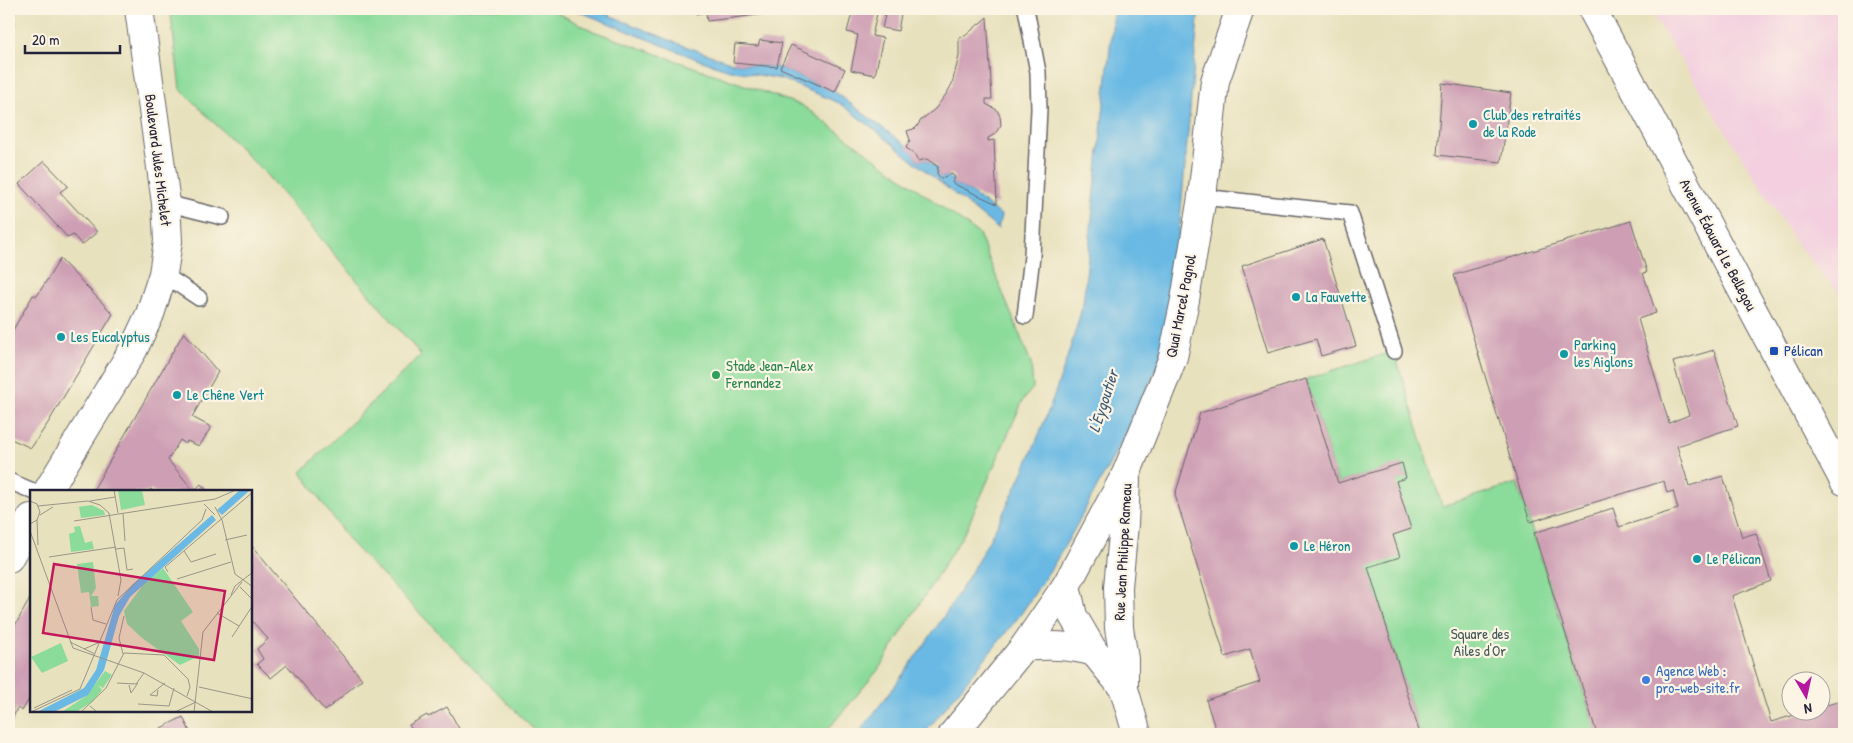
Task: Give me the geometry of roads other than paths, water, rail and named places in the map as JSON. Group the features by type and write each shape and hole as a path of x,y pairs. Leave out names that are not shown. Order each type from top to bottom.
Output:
{"street":[{"name":"Boulevard Jules Michelet","path":"47,490 133,350 150,314 163,274 168,241 166,203 139,9"},
{"name":"Quai Marcel Pagnol","path":"953,734 1024,647 1066,586 1126,474 1173,357 1185,300 1202,197 1215,81 1240,9"},
{"name":"Avenue Édouard Le Bellegou","path":"1592,9 1844,481"},
{"name":"Rue Jean Philippe Rameau","path":"1126,474 1124,524 1118,587 1119,628 1124,659 1124,689 1137,734"},
{"path":"9,558 30,520"},
{"name":"Rue Jean Philippe Rameau","path":"1066,586 1072,616 1094,652 1124,689"},
{"path":"1024,647 1052,644 1073,646 1094,652"}],"lane":[{"path":"1025,316 1032,256 1039,109 1038,72 1026,9"},
{"path":"1202,197 1350,213 1394,351"},
{"path":"166,203 222,217"},
{"path":"163,274 199,298"},
{"path":"9,481 30,490"}],"water":[{"path":"573,9 594,9 682,45 733,63 780,68 835,92 907,146 914,153 918,161 926,159 937,168 937,174 941,178 948,176 953,180 952,183 970,192 1001,215 998,229 839,103 781,79 730,70 699,60"},
{"name":"L'Eygoutier","path":"1114,9 1199,9 1174,288 1166,346 1138,411 1074,530 1021,614 924,734 858,734 937,627 981,556 1016,487 1047,415 1083,304"}],"place":[{"name":"Club des retraités de la Rode","path":"1473,124"},
{"name":"La Fauvette","path":"1296,297"},
{"name":"Les Eucalyptus","path":"61,337"},
{"name":"Pélican","path":"1774,351"},
{"name":"Parking les Aiglons","path":"1564,354"},
{"name":"Stade Jean-Alex Fernandez","path":"716,375"},
{"name":"Le Chêne Vert","path":"177,395"},
{"name":"Le Héron","path":"1294,546"},
{"name":"Le Pélican","path":"1697,559"},
{"name":"Agence Web : pro-web-site.fr","path":"1646,680"}],"park label":[{"name":"Square des Ailes d'Or","path":"1480,642"}]}
